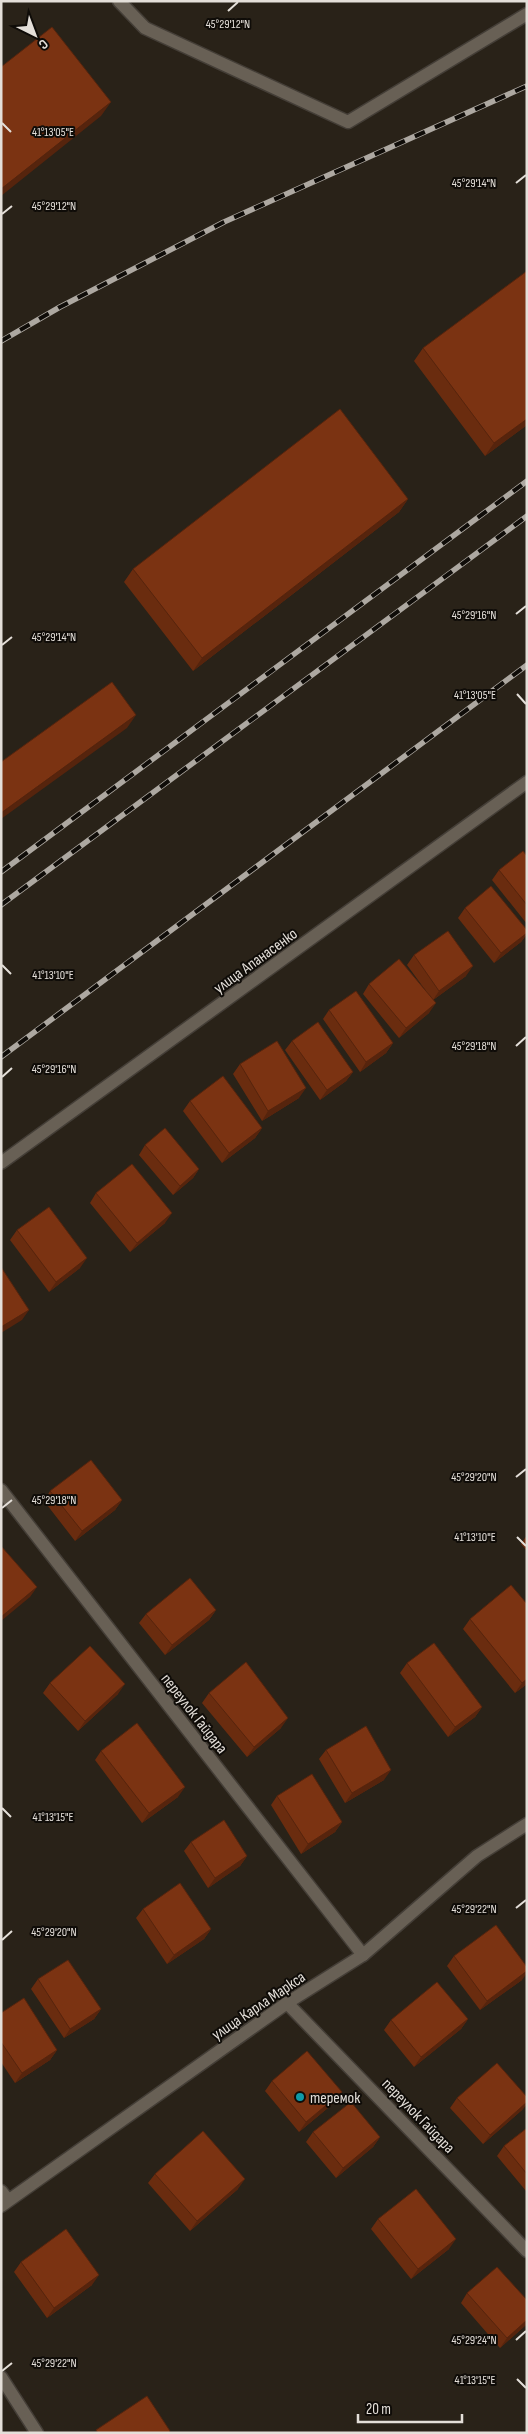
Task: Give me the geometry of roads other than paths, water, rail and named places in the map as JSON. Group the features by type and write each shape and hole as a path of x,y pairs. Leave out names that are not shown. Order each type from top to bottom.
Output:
{"street":[{"path":"119,1 145,28 348,122 527,14"},
{"name":"улица Апанасенко","path":"1,1163 527,782"},
{"name":"переулок Гайдара","path":"1,1490 363,1955"},
{"name":"улица Карла Маркса","path":"4,2199 287,2003 363,1955 477,1856 527,1824"},
{"name":"переулок Гайдара","path":"287,2003 527,2251"},
{"path":"1,2377 37,2433"}],"railway":[{"path":"1,341 60,307 224,222 527,86"},
{"path":"1,872 527,481"},
{"path":"1,905 527,516"},
{"path":"1,1057 527,665"}],"place":[{"name":"теремок","path":"300,2097"}]}
